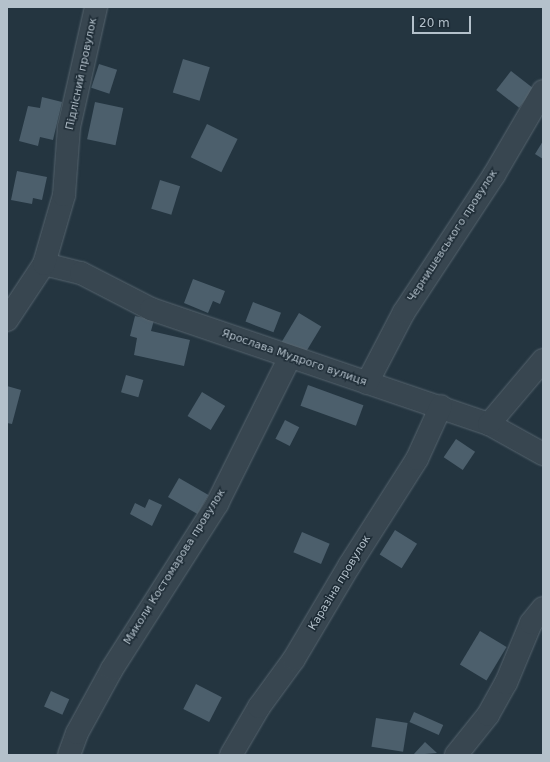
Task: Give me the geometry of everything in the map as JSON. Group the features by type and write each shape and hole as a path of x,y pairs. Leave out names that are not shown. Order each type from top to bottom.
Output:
{"street":[{"name":"Підлісний провулок","path":"7,320 44,264 64,195 69,127 96,7"},
{"name":"Чернишевського провулок","path":"367,383 404,312 494,175 543,91"},
{"name":"Ярослава Мудрого вулиця","path":"44,264 81,273 151,309 367,383 441,406 489,424 543,454"},
{"name":"Миколи Костомарова провулок","path":"69,755 77,732 112,669 216,504 290,357"},
{"path":"489,424 543,360"},
{"name":"Каразіна провулок","path":"231,755 259,707 294,659 349,566 417,459 441,406"},
{"path":"456,755 488,715 506,683 531,623 543,608"}],"building":[{"path":"183,59 210,67 200,101 173,92"},
{"path":"99,64 117,70 109,94 91,88"},
{"path":"511,71 534,89 519,108 496,90"},
{"path":"42,97 62,102 53,140 40,137 38,146 19,141 28,106 40,108"},
{"path":"95,102 123,108 115,145 87,139"},
{"path":"207,124 238,139 221,172 191,157"},
{"path":"543,141 543,159 535,154"},
{"path":"17,171 47,177 42,200 33,198 32,204 11,200"},
{"path":"160,180 180,186 171,215 151,209"},
{"path":"193,279 225,291 220,304 213,301 208,313 184,303"},
{"path":"253,302 281,313 273,332 245,322"},
{"path":"299,313 321,326 304,356 281,342"},
{"path":"135,316 154,320 151,331 190,340 184,366 134,355 137,338 130,336"},
{"path":"126,375 143,380 138,397 121,392"},
{"path":"308,385 363,405 356,426 300,406"},
{"path":"7,386 21,390 12,424 7,423"},
{"path":"202,392 225,406 211,430 188,416"},
{"path":"285,420 299,427 290,446 275,439"},
{"path":"456,439 475,452 463,470 444,457"},
{"path":"179,478 208,495 197,514 168,497"},
{"path":"149,499 162,505 152,526 130,514 135,503 145,508"},
{"path":"395,530 417,544 402,568 380,555"},
{"path":"302,532 330,544 321,564 293,552"},
{"path":"480,631 507,647 486,680 460,664"},
{"path":"196,684 222,697 209,722 183,709"},
{"path":"51,691 69,699 62,715 44,707"},
{"path":"414,712 443,725 439,735 410,722"},
{"path":"376,718 408,723 403,752 371,747"},
{"path":"425,742 437,753 413,755"}]}
